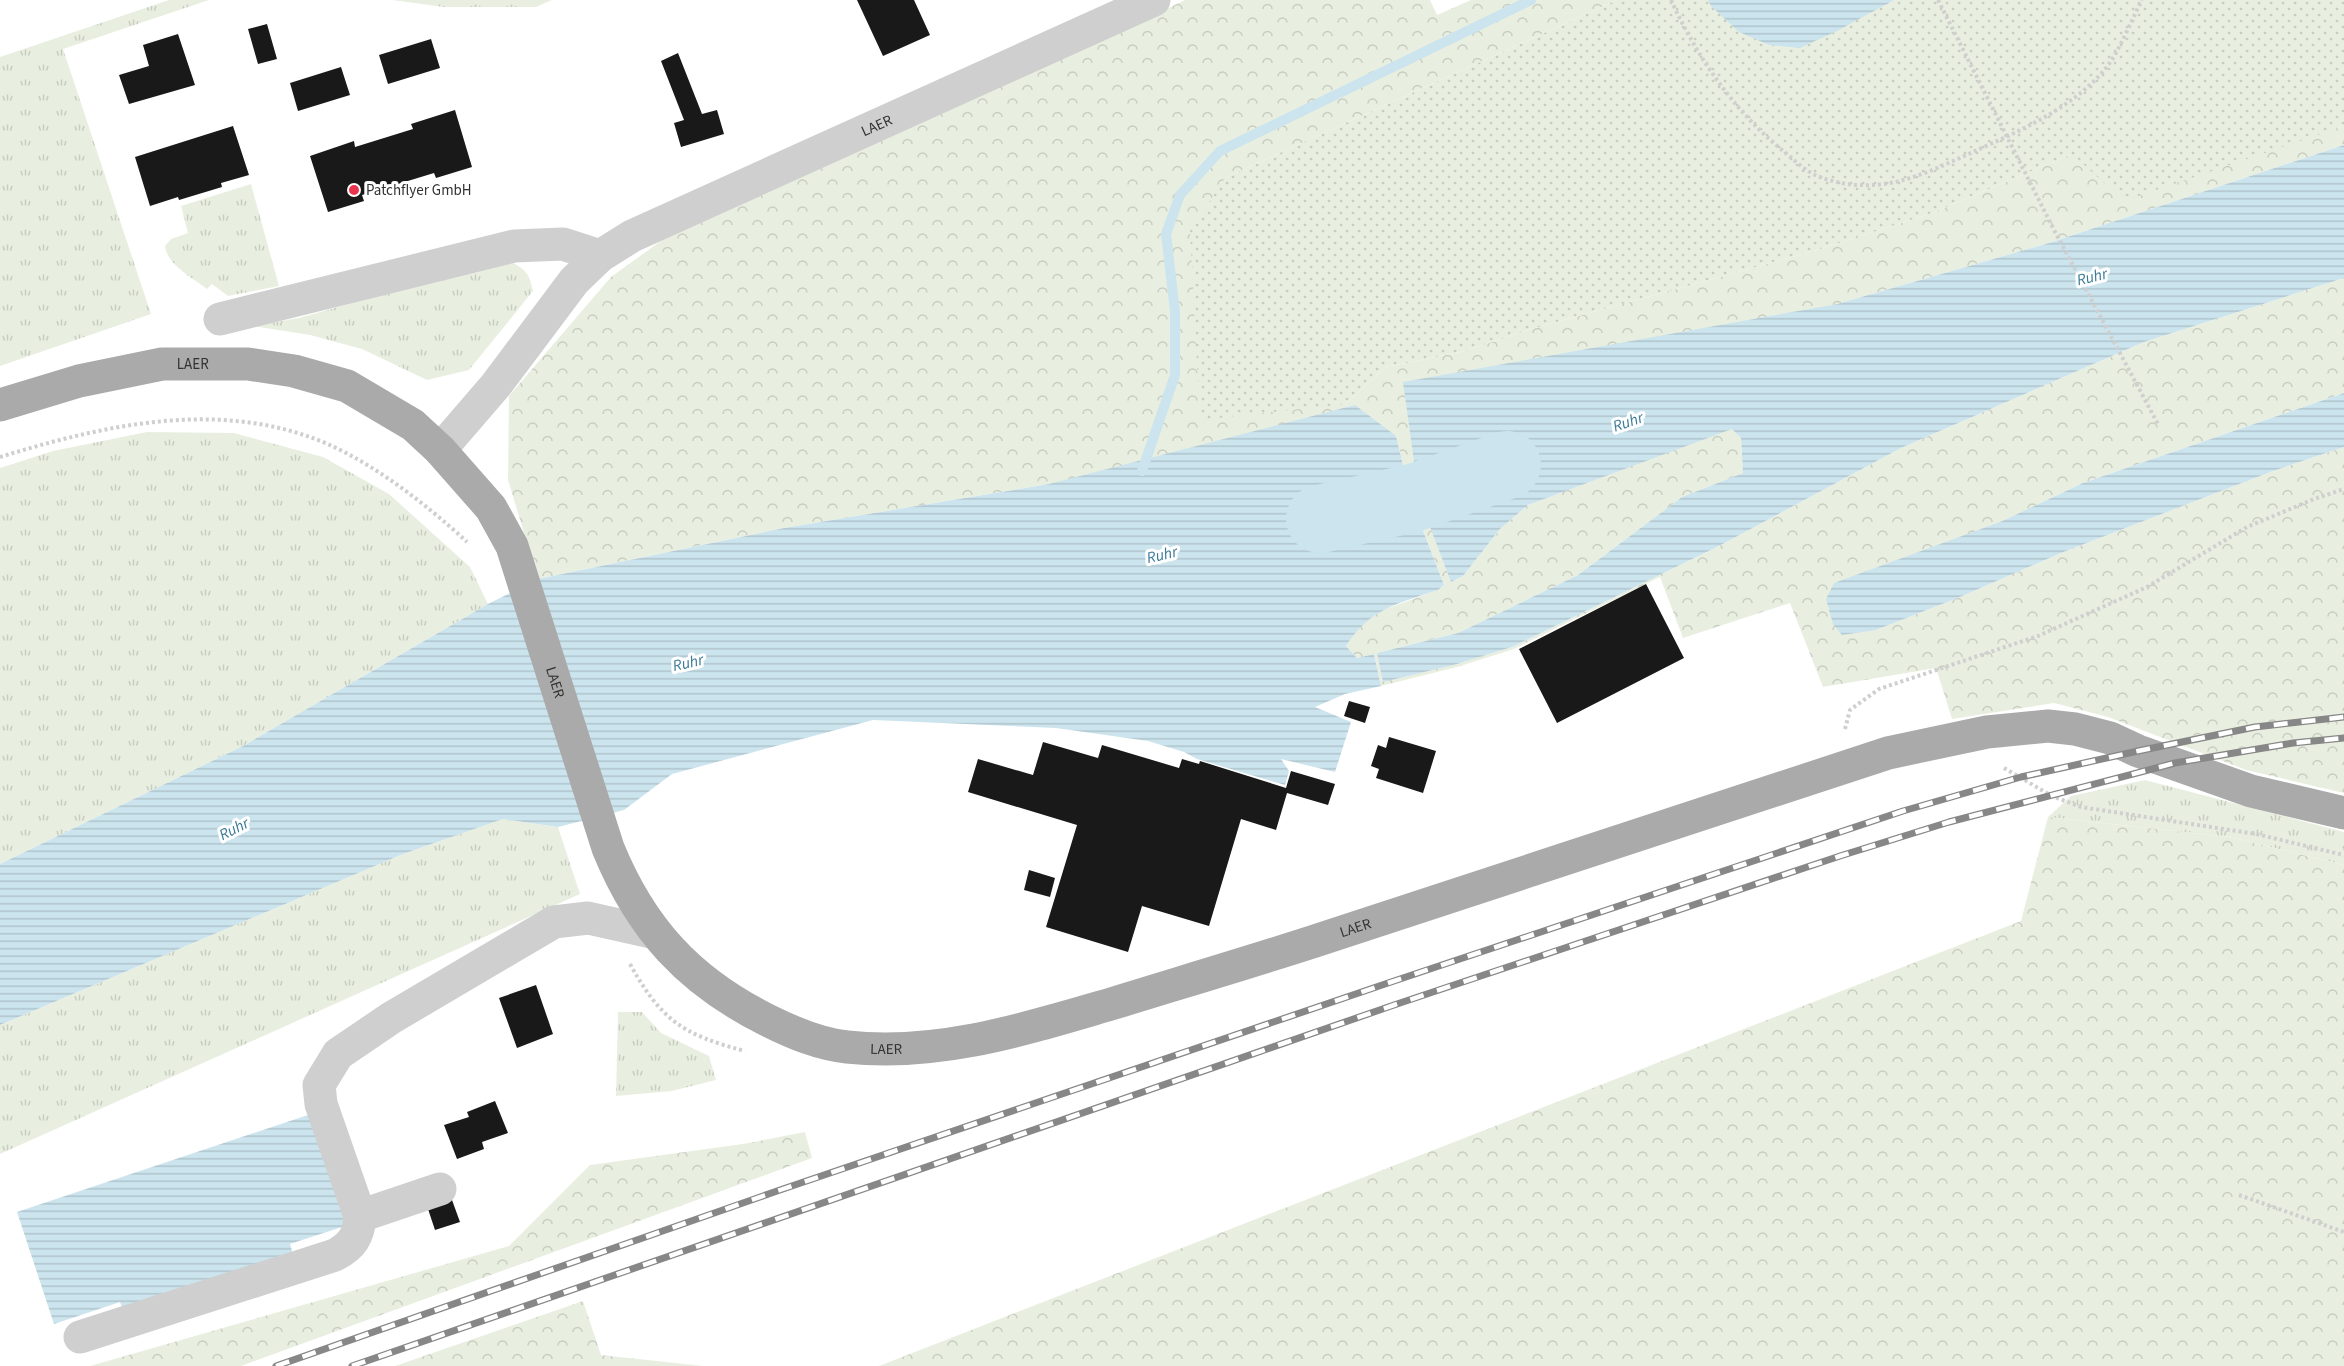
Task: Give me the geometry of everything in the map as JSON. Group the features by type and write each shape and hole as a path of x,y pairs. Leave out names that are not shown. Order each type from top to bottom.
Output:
{"main road":[{"name":"LAER","path":"0,405 79,381 162,364 248,364 294,371 347,386 413,425 440,450 491,508 512,546 608,848 624,883 655,933 692,973 736,1004 789,1031 815,1041 845,1047 921,1050 954,1045 1049,1022 1233,967 1888,753 1964,735 2048,726 2075,729 2110,738 2138,751 2251,791 2344,813"}],"street":[{"name":"LAER","path":"440,450 496,385 574,281 600,256 632,236 1154,0"},
{"path":"220,320 514,246 563,244 600,256"},
{"path":"80,1337 335,1255 348,1248 359,1229 360,1216 321,1104 319,1084 338,1054 391,1018 554,922 588,918 655,933"},
{"path":"360,1216 440,1189"}],"path":[{"path":"1671,0 1684,29 1699,54 1732,100 1779,148 1814,175 1836,182 1860,185 1885,184 1934,169 2006,137 2060,107 2099,75 2109,63 2142,0"},
{"path":"1938,0 2053,228 2159,426"},
{"path":"0,457 109,428 155,421 212,419 262,425 305,435 345,453 384,475 440,517 471,546"},
{"path":"1844,735 1850,710 1879,689 2038,636 2147,587 2247,527 2344,489"},
{"path":"2239,1195 2344,1232"}],"green space":[{"path":"169,0 209,0 63,49 151,314 0,366 0,57"},
{"path":"392,0 552,0 536,7 444,7"},
{"path":"1185,0 1430,0 1437,15 1471,0 1617,0 1225,178 1345,404 1386,367 1465,351 1528,330 1817,250 1932,213 2072,154 2294,142 2344,126 2344,145 2049,243 1837,304 1667,336 1440,551 1451,582 1463,576 1500,529 1528,505 1732,428 1741,438 1743,473 1682,497 1578,575 1458,633 1377,653 1457,664 1512,647 1719,546 1901,448 2144,342 2344,278 2344,393 2083,483 2000,522 1876,630 1960,597 2061,553 2273,471 2344,447 2344,793 2246,770 2108,717 2054,703 1952,719 1936,668 1823,687 1790,603 1683,638 1660,577 1514,649 1457,667 1381,686 1374,654 1357,658 1346,646 1357,627 1380,611 1438,590 1444,585 1412,502 1396,436 1049,484 784,528 538,579 508,480 509,396 611,277 694,217 1114,34"},
{"path":"1617,0 2344,0 2344,126 2124,201 2072,154 1932,213 1817,250 1528,330 1465,351 1386,367 1345,404 1200,420 1190,231 1225,178"},
{"path":"251,184 279,286 228,296 212,284 207,289 175,265 165,246 171,239 188,233 181,206"},
{"path":"506,259 525,271 533,291 469,370 427,380 362,349 310,335 252,326 299,318"},
{"path":"147,432 234,433 323,457 389,494 470,567 488,604 243,746 0,864 0,468 53,451"},
{"path":"2145,780 2344,832 2344,865 2229,837 2048,817 2071,796"},
{"path":"2048,817 2229,837 2344,865 2344,1366 879,1366 2021,921"},
{"path":"503,819 558,827 580,894 0,1154 0,1025 403,854"},
{"path":"618,1012 642,1012 661,1033 709,1056 716,1080 672,1091 616,1096"},
{"path":"805,1132 812,1158 241,1366 90,1366 509,1246 590,1165 743,1144"},
{"path":"583,1301 601,1355 703,1366 395,1366"}],"water":[{"path":"1708,0 1894,0 1800,48 1769,45 1739,32 1711,6"},
{"path":"2344,145 2344,278 2144,342 1901,448 1719,546 1512,647 1457,664 1383,682 1377,653 1458,633 1578,575 1682,497 1743,473 1741,438 1732,429 1528,505 1500,529 1463,576 1451,582 1419,498 1403,382 1837,304 2049,243"},
{"path":"2344,393 2344,447 2273,471 2061,553 1960,597 1876,630 1842,635 1833,624 1826,599 1834,583 2000,522 2083,483"},
{"path":"1355,405 1396,436 1412,502 1444,585 1438,590 1375,615 1355,633 1346,646 1357,658 1374,654 1381,686 1345,694 1315,707 1351,722 1335,772 1281,759 1289,771 1285,785 1197,759 1184,752 1148,741 1056,728 873,720 672,774 624,810 558,827 503,819 403,854 0,1025 0,864 243,746 488,604 538,579 784,528 1049,484"},
{"path":"311,1114 348,1225 290,1244 294,1258 124,1314 120,1302 54,1324 17,1212"}],"building":[{"path":"857,0 914,0 930,35 883,56"},
{"path":"267,24 277,59 258,64 248,29"},
{"path":"178,34 195,85 129,104 119,75 149,66 143,45"},
{"path":"431,39 440,68 388,84 379,55"},
{"path":"678,53 702,114 717,110 724,134 681,147 674,123 684,120 661,61"},
{"path":"341,67 350,95 298,111 290,83"},
{"path":"455,110 472,167 436,178 434,173 362,195 364,201 328,212 310,156 354,141 355,147 413,129 411,124"},
{"path":"233,126 249,175 221,183 222,187 150,206 135,157"},
{"path":"1646,584 1684,658 1557,723 1519,649"},
{"path":"1349,701 1370,707 1365,723 1344,716"},
{"path":"1389,737 1436,751 1423,793 1376,778 1379,769 1371,766 1378,745 1386,748"},
{"path":"1043,742 1098,758 1102,745 1179,768 1182,759 1199,764 1200,761 1286,788 1291,771 1335,784 1328,805 1287,793 1276,830 1241,819 1209,926 1142,906 1128,952 1046,927 1077,825 968,792 978,759 1033,775"},
{"path":"1029,870 1055,878 1050,897 1024,890"},
{"path":"536,985 553,1034 517,1048 499,998"},
{"path":"495,1101 508,1133 482,1142 484,1149 457,1159 444,1125 469,1117 467,1112"},
{"path":"452,1200 460,1222 435,1230 428,1209"}],"waterway":[{"path":"1142,471 1175,375 1175,312 1166,234 1180,195 1220,151 1531,0"},
{"name":"Ruhr","path":"1320,519 1413,498 1507,465"}],"railway":[{"path":"276,1366 780,1190 1903,811 2021,777 2138,751 2255,727 2344,717"},
{"path":"352,1366 1394,1005 1840,856 1949,822 2175,763 2293,743 2344,738"}],"place":[{"name":"Patchflyer GmbH","path":"354,190"}]}
